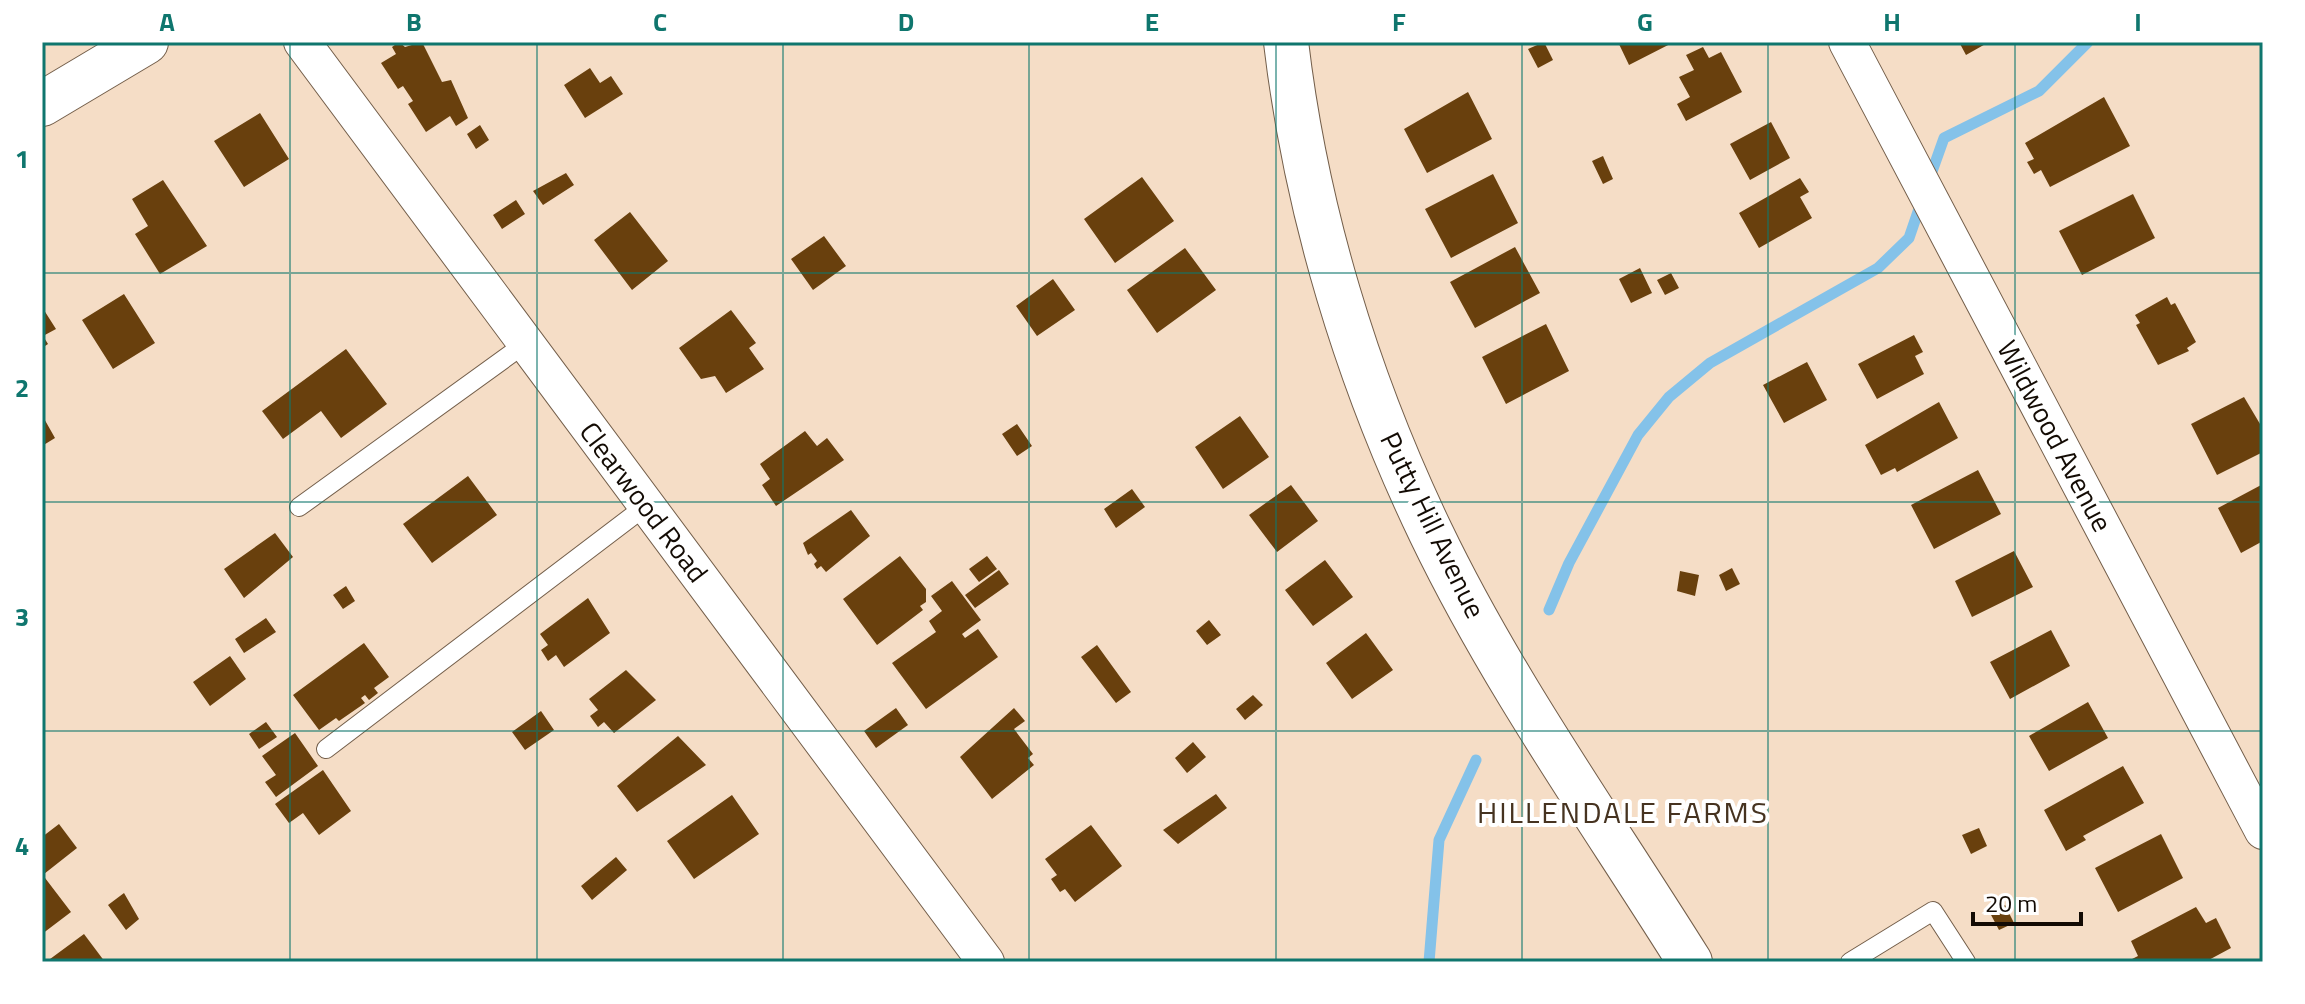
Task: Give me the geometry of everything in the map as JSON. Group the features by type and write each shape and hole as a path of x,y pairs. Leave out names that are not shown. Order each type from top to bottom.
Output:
{"street":[{"path":"42,104 146,42"},
{"name":"Clearwood Road","path":"302,42 986,962"},
{"name":"Putty Hill Avenue","path":"1286,42 1302,144 1335,279 1359,356 1407,479 1431,533 1485,633 1690,962"},
{"name":"Wildwood Avenue","path":"1847,42 2263,831"}],"lane":[{"path":"299,507 526,343"},
{"path":"326,749 647,505"},
{"path":"1850,962 1933,911 1966,962"}],"building":[{"path":"399,42 405,47 422,42 442,82 451,80 468,118 456,126 450,116 426,132 408,104 413,101 403,86 398,89 381,63 396,54 392,47"},
{"path":"1544,42 1553,60 1538,68 1528,49"},
{"path":"1618,42 1674,42 1629,65"},
{"path":"1959,42 1989,42 1966,55"},
{"path":"1703,47 1709,58 1721,52 1742,92 1686,121 1677,104 1690,97 1679,77 1694,70 1686,55"},
{"path":"590,68 600,83 611,76 623,94 585,118 564,85"},
{"path":"1468,92 1492,139 1427,173 1404,129"},
{"path":"2104,97 2130,146 2050,187 2041,170 2034,174 2027,162 2034,159 2025,143"},
{"path":"260,113 289,159 244,187 214,141"},
{"path":"1771,122 1790,158 1750,180 1730,144"},
{"path":"480,125 489,140 476,149 467,134"},
{"path":"1603,156 1613,179 1603,184 1592,161"},
{"path":"566,173 574,185 543,205 533,191"},
{"path":"1493,174 1518,223 1451,258 1425,209"},
{"path":"1142,177 1174,221 1115,263 1084,219"},
{"path":"1800,178 1809,192 1800,197 1812,218 1759,248 1739,213"},
{"path":"163,180 207,246 160,274 135,234 148,226 132,199"},
{"path":"2133,194 2155,238 2082,275 2059,231"},
{"path":"516,200 525,214 502,229 493,215"},
{"path":"630,212 668,261 632,290 594,240"},
{"path":"824,236 846,266 813,290 791,259"},
{"path":"1515,247 1540,293 1475,328 1450,282"},
{"path":"1185,248 1216,290 1157,333 1127,290"},
{"path":"1640,268 1652,293 1631,303 1619,279"},
{"path":"1671,273 1679,288 1665,295 1657,280"},
{"path":"1053,279 1075,310 1037,336 1016,306"},
{"path":"124,294 155,343 113,369 82,320"},
{"path":"2167,297 2171,305 2175,303 2196,342 2187,348 2189,351 2158,365 2136,325 2140,323 2135,315"},
{"path":"42,307 56,329 43,336 48,344 42,348"},
{"path":"731,310 756,343 749,348 764,369 726,393 715,376 701,379 679,348"},
{"path":"1546,324 1569,371 1506,404 1482,357"},
{"path":"1914,335 1923,352 1915,356 1924,374 1877,399 1858,364"},
{"path":"346,349 387,404 341,438 321,411 283,439 262,411"},
{"path":"1807,362 1827,400 1784,423 1763,385"},
{"path":"2244,397 2263,429 2263,452 2217,475 2191,424"},
{"path":"1939,402 1958,438 1897,472 1895,468 1881,475 1865,445"},
{"path":"42,415 55,438 42,446"},
{"path":"1240,416 1269,457 1223,489 1195,447"},
{"path":"1017,424 1032,446 1017,456 1002,434"},
{"path":"805,431 817,446 827,438 844,460 776,506 762,485 770,479 760,464"},
{"path":"1978,470 2001,514 1934,549 1911,505"},
{"path":"468,476 497,515 432,563 403,524"},
{"path":"2263,484 2263,541 2241,553 2218,508"},
{"path":"1291,485 1318,521 1277,552 1249,515"},
{"path":"1132,489 1145,507 1116,528 1104,509"},
{"path":"851,510 870,536 826,572 821,566 817,569 814,564 817,561 811,553 808,555 803,543"},
{"path":"275,533 293,557 244,598 224,569"},
{"path":"2014,551 2033,587 1972,617 1955,581"},
{"path":"900,556 926,589 926,602 920,606 923,610 877,645 843,599"},
{"path":"987,556 997,569 979,582 969,569"},
{"path":"1325,560 1353,597 1313,626 1285,590"},
{"path":"1732,568 1740,584 1726,591 1719,575"},
{"path":"999,570 1009,584 975,608 965,595"},
{"path":"1680,571 1699,575 1695,596 1677,591"},
{"path":"952,581 981,620 962,634 965,638 978,629 998,657 926,709 892,663 936,632 929,621 942,611 931,596"},
{"path":"346,586 355,601 343,609 333,595"},
{"path":"588,598 610,633 564,667 556,655 548,661 541,650 548,645 540,634"},
{"path":"266,618 276,632 244,653 235,639"},
{"path":"1209,620 1221,635 1207,645 1196,631"},
{"path":"2051,630 2070,666 2010,699 1990,662"},
{"path":"1366,633 1393,670 1352,699 1326,663"},
{"path":"364,643 389,677 374,688 378,693 369,700 365,695 361,698 365,703 319,730 293,695"},
{"path":"1097,645 1131,692 1116,703 1081,657"},
{"path":"230,656 246,679 210,706 193,682"},
{"path":"626,670 656,700 614,733 604,722 598,727 590,716 598,710 589,699"},
{"path":"1253,695 1263,705 1245,720 1236,709"},
{"path":"2088,702 2108,738 2049,771 2029,736"},
{"path":"896,708 908,725 876,748 864,731"},
{"path":"1014,708 1025,721 1014,729 1033,754 1028,758 1034,765 992,799 960,757"},
{"path":"541,711 554,730 525,750 512,732"},
{"path":"266,722 277,737 259,749 249,734"},
{"path":"295,733 318,766 276,797 265,782 276,775 262,756"},
{"path":"678,736 706,765 637,812 617,786"},
{"path":"1193,742 1206,757 1187,773 1175,758"},
{"path":"2123,766 2144,803 2083,836 2086,840 2066,851 2044,810"},
{"path":"323,770 351,811 319,835 303,813 289,823 275,804"},
{"path":"1216,794 1227,808 1178,844 1163,830"},
{"path":"732,795 759,834 694,879 667,841"},
{"path":"59,824 77,848 44,874 42,837"},
{"path":"1091,825 1122,866 1075,902 1065,889 1060,892 1051,879 1057,875 1045,859"},
{"path":"1979,828 1987,846 1971,854 1962,835"},
{"path":"2161,834 2183,878 2118,912 2095,868"},
{"path":"616,857 627,870 592,900 581,886"},
{"path":"42,874 71,912 42,934"},
{"path":"124,893 139,919 126,930 108,905"},
{"path":"2005,905 2014,923 1999,930 1990,913"},
{"path":"2196,907 2206,923 2216,918 2231,948 2205,962 2126,962 2138,956 2131,941"},
{"path":"84,934 105,962 46,962"}],"waterway":[{"path":"1929,180 1944,138 2039,91 2088,42"},
{"path":"1549,610 1569,563 1638,435 1669,397 1710,363 1878,268 1909,238 1922,200"},
{"path":"1429,962 1439,840 1476,760"}],"district":[{"name":"HILLENDALE FARMS","path":"1623,813"}]}
